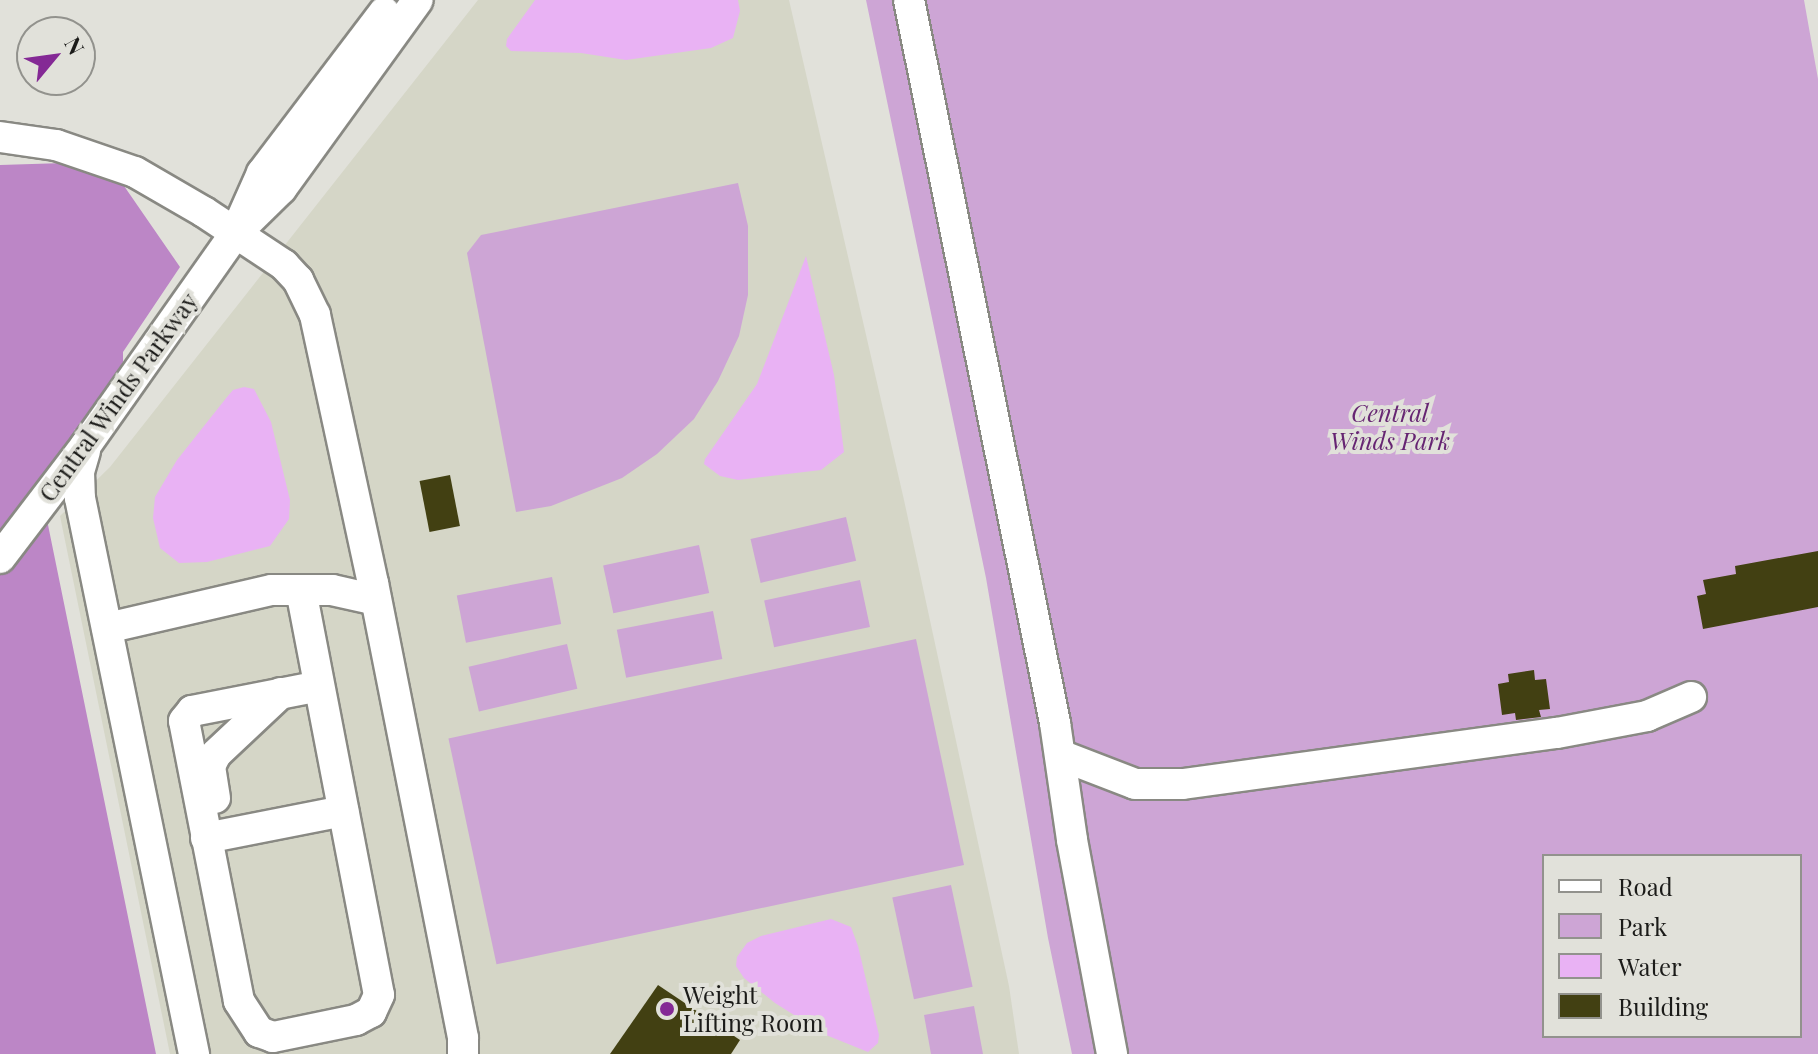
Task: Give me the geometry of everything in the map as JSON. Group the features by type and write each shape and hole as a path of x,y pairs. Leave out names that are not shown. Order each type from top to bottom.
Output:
{"street":[{"name":"Central Winds Parkway","path":"234,235 262,173 393,0"},
{"name":"Central Winds Parkway","path":"0,558 86,445 234,235 281,189 418,0"},
{"path":"909,0 1060,755 1072,840 1112,1054"},
{"path":"0,137 56,145 135,172 165,186 291,272 315,315 376,600 463,1038 463,1054"},
{"path":"86,445 79,472 80,498 194,1054"},
{"path":"107,628 272,590 332,590 376,600"},
{"path":"301,590 379,995 371,1012 356,1020 273,1037 259,1032 239,1001 184,721 192,711 319,686"},
{"path":"205,830 216,809 210,766 216,754 281,693"},
{"path":"1060,755 1135,784 1183,784 1557,733 1647,716 1691,697"},
{"path":"205,830 343,811"}],"shaded area":[{"path":"478,0 789,0 904,500 1009,986 1019,1054 170,1054 60,516 110,467"},
{"path":"64,163 122,183 180,267 123,352 123,362 85,430 75,429 47,520 156,1054 0,1054 0,165"}],"green space":[{"name":"Central Winds Park","path":"866,0 1804,0 1818,79 1818,1054 1072,1054 1048,938 986,578"},
{"path":"738,183 748,226 748,295 739,336 718,381 694,419 657,454 622,478 551,506 516,512 467,253 481,235"},
{"path":"846,517 856,561 761,583 751,539"},
{"path":"699,545 709,593 613,613 603,565"},
{"path":"552,577 561,624 466,643 457,596"},
{"path":"860,580 870,627 774,647 764,600"},
{"path":"713,611 722,659 626,678 617,630"},
{"path":"916,639 964,865 496,964 448,738"},
{"path":"567,644 577,689 479,712 469,667"},
{"path":"951,885 973,987 914,999 892,897"},
{"path":"974,1006 983,1054 931,1054 924,1015"}],"water":[{"path":"535,0 738,0 740,11 733,38 711,48 626,60 581,53 511,51 506,46 507,39"},
{"path":"806,256 834,375 844,452 821,470 738,480 720,476 704,464 705,459 757,384"},
{"path":"244,387 254,389 271,422 290,500 289,519 270,546 207,562 179,563 160,548 153,518 155,497 177,460 227,397 233,390"},
{"path":"831,919 851,927 858,946 879,1035 878,1043 868,1052 826,1035 775,1003 744,978 736,966 737,957 747,943 761,936"}],"building":[{"path":"450,475 460,526 429,532 420,481"},
{"path":"1818,551 1818,607 1703,629 1697,596 1706,594 1703,580 1736,574 1735,566"},
{"path":"1534,670 1535,680 1546,679 1550,709 1539,710 1541,717 1516,720 1515,713 1502,715 1498,684 1509,682 1508,674"},
{"name":"Weight Lifting Room","path":"658,985 740,1040 731,1054 610,1054"}],"place":[{"name":"Weight Lifting Room","path":"667,1009"}]}
